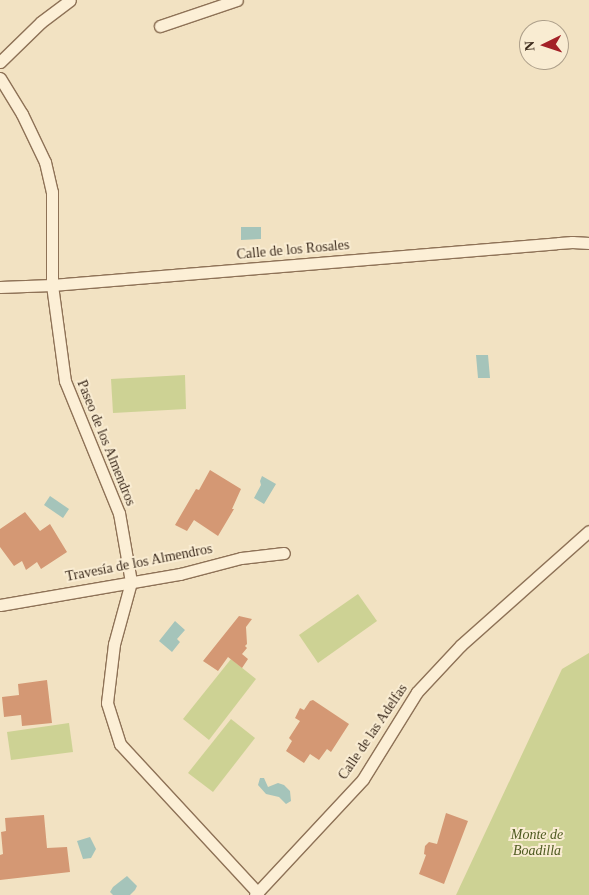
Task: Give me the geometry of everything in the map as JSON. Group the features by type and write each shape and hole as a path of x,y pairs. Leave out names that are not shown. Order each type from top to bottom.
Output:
{"street":[{"path":"0,62 41,22 70,0"},
{"path":"160,26 237,0"},
{"name":"Paseo de los Almendros","path":"0,78 22,114 43,156 47,170 52,192 52,285 65,381 119,513 130,582 114,644 107,703 120,744 256,894"},
{"name":"Calle de los Rosales","path":"0,287 52,285 572,242 589,243"},
{"name":"Calle de las Adelfas","path":"256,894 363,779 417,692 461,645 589,531"},
{"name":"Travesía de los Almendros","path":"0,605 180,574 241,558 284,554"}],"green space":[{"path":"185,375 186,409 113,413 111,379"},
{"path":"358,594 377,621 318,663 299,635"},
{"name":"Monte de Boadilla","path":"589,653 589,895 456,895 562,669"},
{"path":"231,659 256,679 209,740 183,719"},
{"path":"231,719 255,738 213,792 188,773"},
{"path":"69,723 73,752 11,760 7,732"}],"water":[{"path":"241,227 261,227 261,239 241,240"},
{"path":"476,355 488,355 490,378 478,378"},
{"path":"262,476 276,484 264,504 254,498 261,485"},
{"path":"50,496 69,509 63,518 44,505"},
{"path":"175,621 185,630 177,639 180,642 172,652 159,641"},
{"path":"260,778 264,778 268,787 278,783 284,785 290,791 291,801 286,804 279,797 266,794 258,785"},
{"path":"90,837 96,849 91,858 83,859 77,841"},
{"path":"127,876 137,886 135,890 130,895 113,895 110,892 113,887"}],"building":[{"path":"210,470 241,489 232,509 234,509 218,536 194,520 187,531 175,525 196,489 199,490"},
{"path":"25,512 40,531 50,524 67,552 41,569 37,562 26,570 22,561 14,566 0,547 0,529"},
{"path":"239,616 252,619 246,627 247,644 245,646 247,648 242,654 248,659 242,668 228,657 218,671 203,661"},
{"path":"47,680 52,723 22,726 21,715 4,717 2,697 19,695 18,684"},
{"path":"313,700 349,724 331,752 327,749 319,760 310,754 304,763 286,751 292,741 289,738 300,721 295,718 300,708 304,710 310,701"},
{"path":"446,813 468,821 444,884 419,874 426,855 424,854 425,846 429,842 437,844"},
{"path":"44,815 47,848 67,847 70,872 0,880 0,855 3,854 1,832 6,831 5,818"}]}
